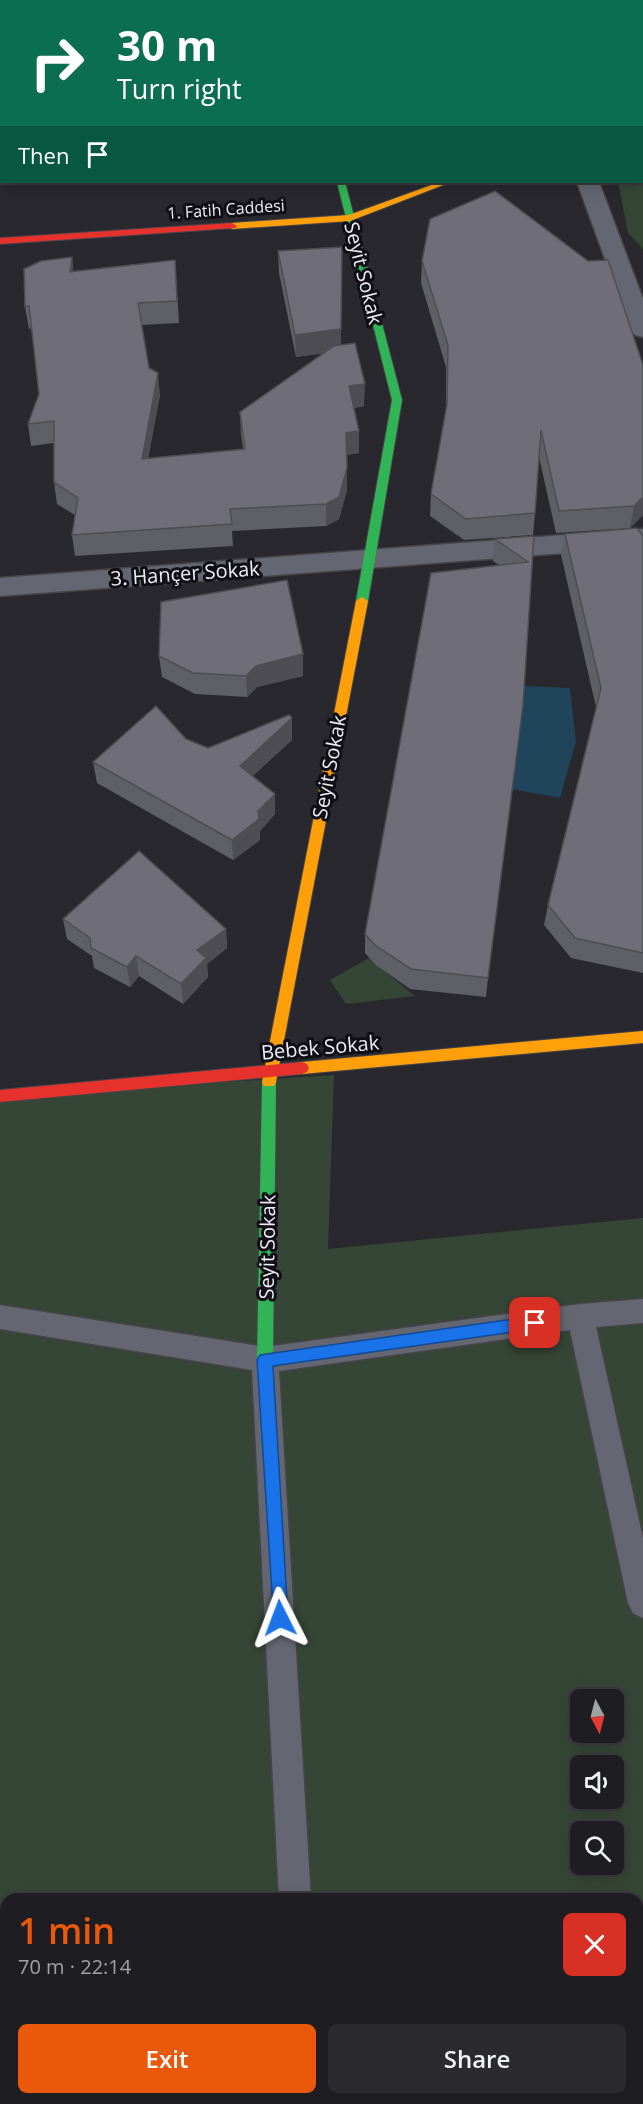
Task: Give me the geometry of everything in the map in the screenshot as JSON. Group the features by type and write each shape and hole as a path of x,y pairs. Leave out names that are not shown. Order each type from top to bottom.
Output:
{"street":[{"name":"Seyit Sokak","path":"265,1360 269,1071 370,560 397,400 341,183"},
{"name":"1. Fatih Caddesi","path":"0,241 350,218 444,183"},
{"path":"588,183 643,330"},
{"name":"3. Hançer Sokak","path":"0,587 643,538"},
{"name":"Bebek Sokak","path":"0,1096 643,1037"}],"lane":[{"path":"0,1317 265,1360 580,1316 643,1311"},
{"path":"580,1316 643,1603"},
{"path":"265,1360 295,1893"}],"green space":[{"path":"618,183 643,183 643,249 628,233"},
{"path":"369,958 415,996 346,1004 330,980"},
{"path":"334,1075 328,1249 643,1218 643,1893 0,1893 0,1096"}],"water":[{"path":"523,686 570,688 576,742 560,798 512,789"}],"building":[{"path":"495,191 588,261 608,260 643,365 643,497 634,506 559,511 541,430 535,513 466,519 431,494 447,404 448,345 422,261 430,219"},
{"path":"342,247 341,329 295,335 278,251"},
{"path":"72,257 70,272 175,260 177,301 138,303 149,368 158,373 142,459 245,449 240,412 334,346 355,343 365,384 349,386 359,431 346,433 347,468 339,497 326,504 230,509 232,524 72,535 78,498 54,482 54,421 28,424 39,394 29,306 25,307 24,269 41,261"},
{"path":"637,528 643,536 643,953 575,938 548,905 601,688 565,534"},
{"path":"534,536 523,705 488,978 411,969 376,946 365,934 431,573 528,562 495,539"},
{"path":"287,580 303,654 256,666 246,676 193,673 159,656 161,602"},
{"path":"156,706 186,739 208,748 289,715 292,718 240,766 275,794 258,811 259,819 232,840 93,762"},
{"path":"139,851 226,929 197,950 206,958 181,984 136,956 127,967 91,948 90,938 63,919"}],"traffic: fast":[{"path":"341,183 397,400 362,601"},
{"path":"265,1360 269,1082"}],"traffic: slow":[{"path":"232,226 350,218 444,183"},
{"path":"269,1082 362,601"},
{"path":"302,1068 643,1037"}],"traffic: jam":[{"path":"0,241 232,226"},
{"path":"0,1096 302,1068"}],"route":[{"path":"280,1618 265,1360 535,1323"}]}
